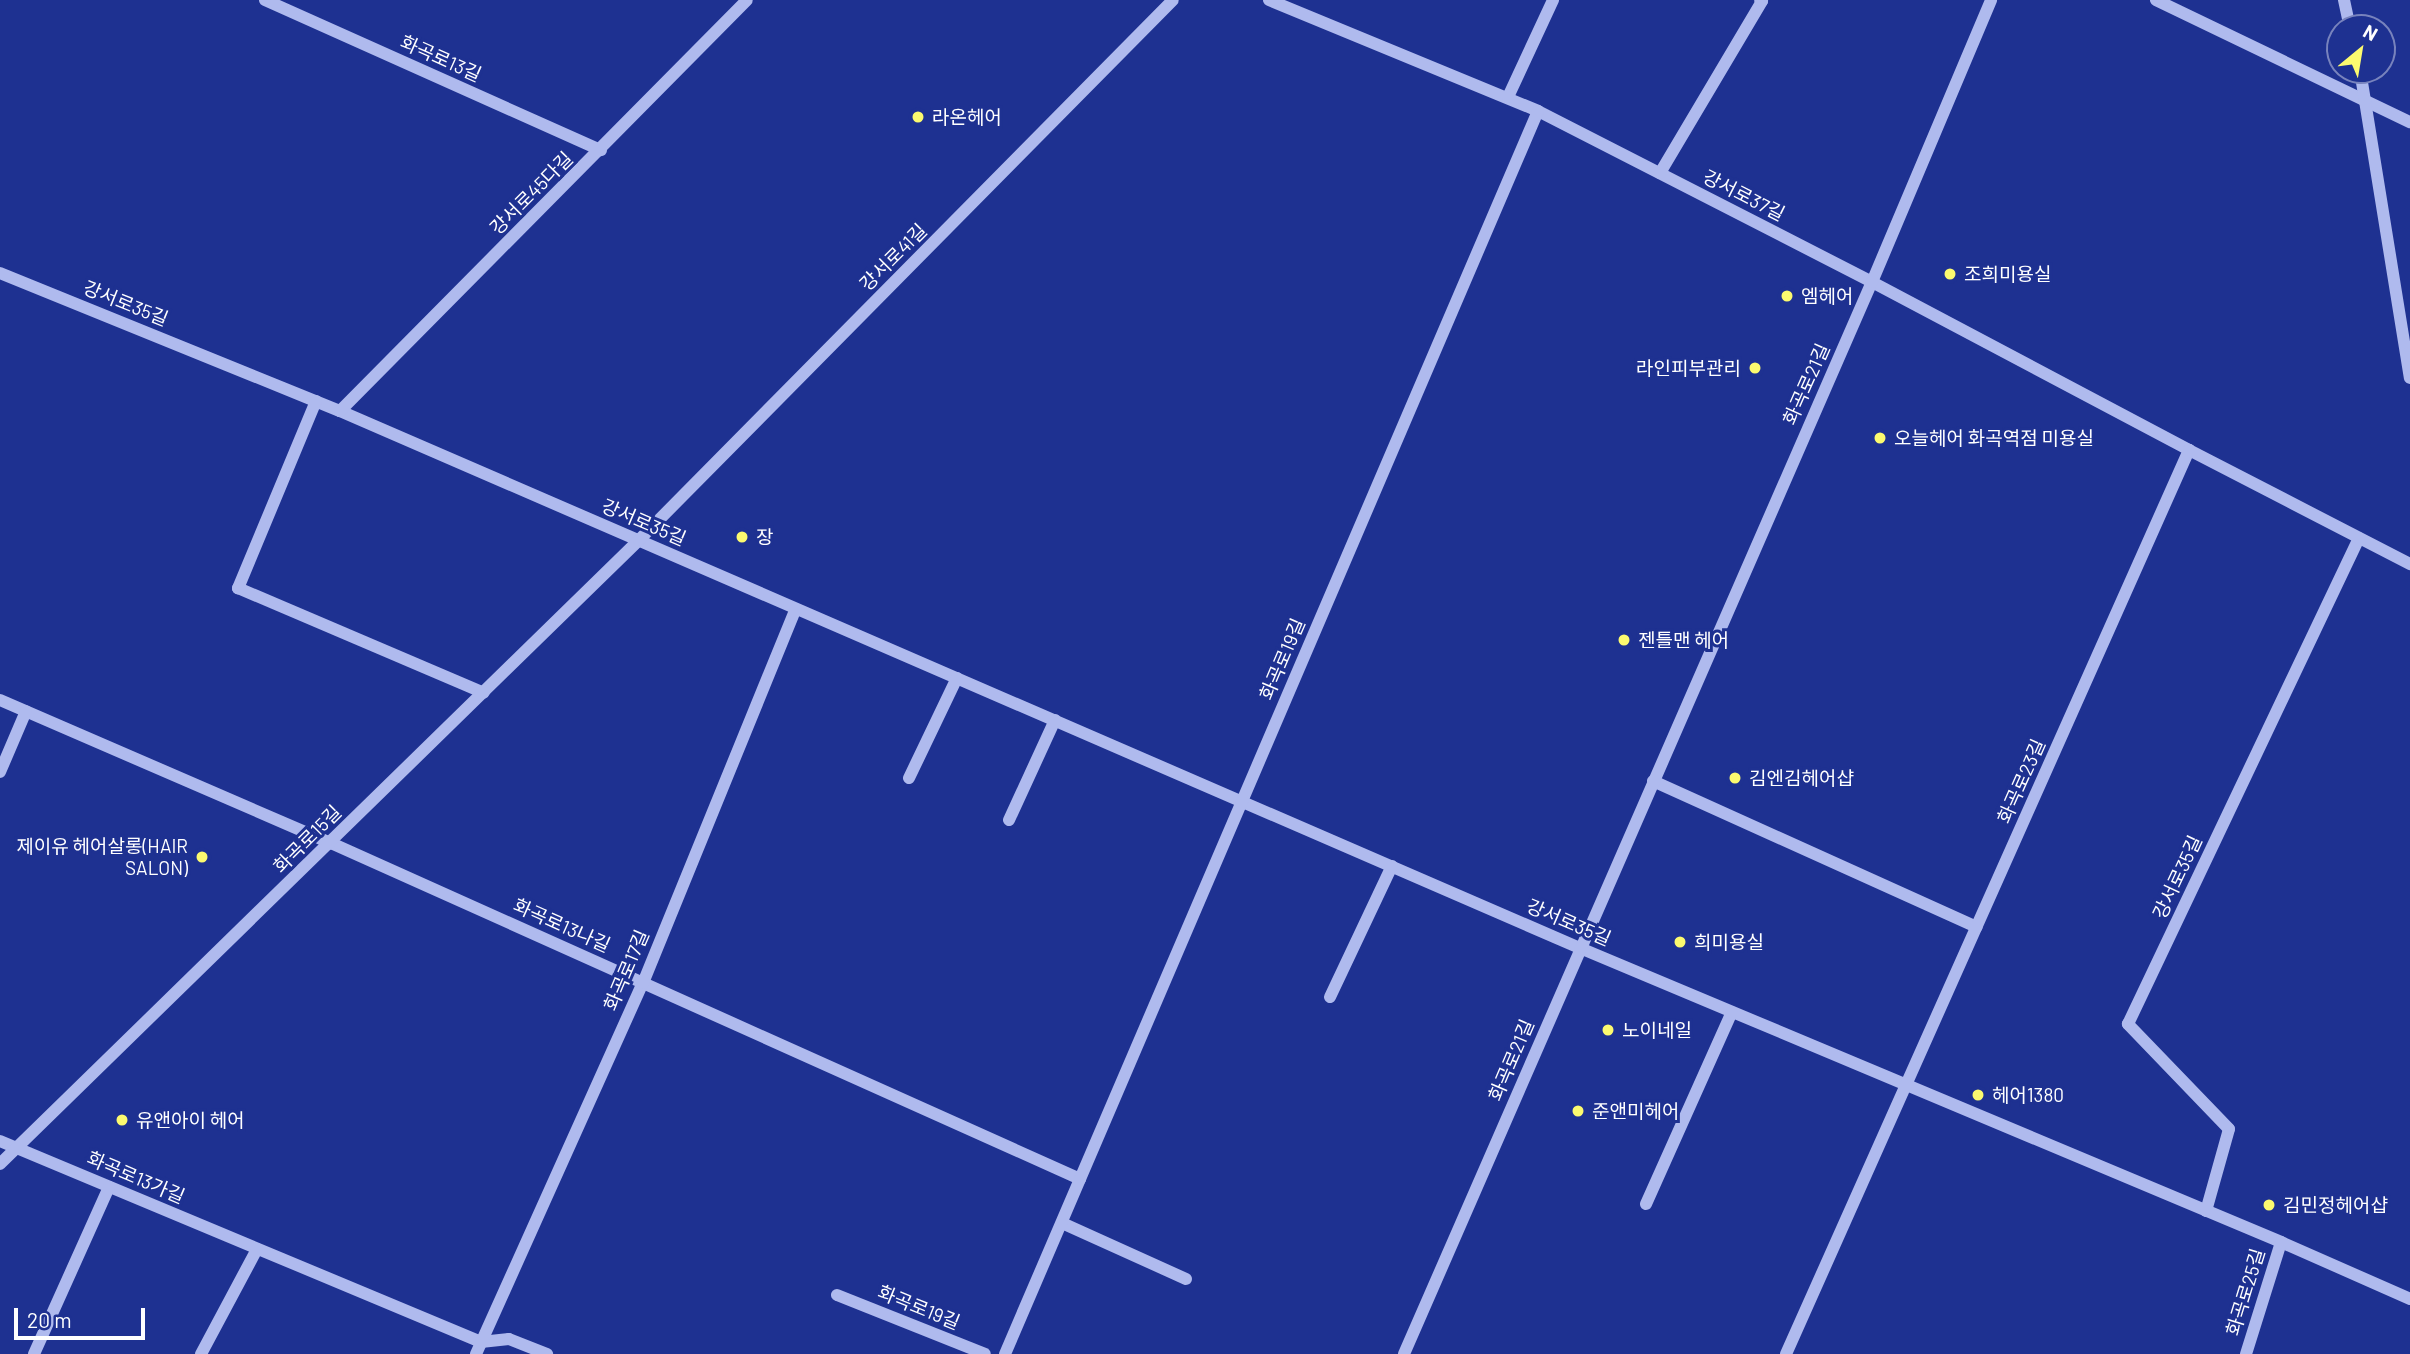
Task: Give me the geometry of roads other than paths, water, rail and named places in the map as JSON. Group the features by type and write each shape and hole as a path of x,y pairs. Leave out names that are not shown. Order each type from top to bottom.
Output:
{"street":[{"name":"화곡로13길","path":"265,0 601,150"},
{"name":"강서로45다길","path":"340,411 747,0"},
{"name":"강서로41길","path":"639,540 1173,0"},
{"name":"강서로37길","path":"1269,0 1538,111 1872,282 2189,450"},
{"path":"1508,97 1553,0"},
{"path":"1660,173 1762,1 1760,0"},
{"name":"화곡로21길","path":"1404,1354 1872,282 1991,0"},
{"path":"2156,0 2410,122"},
{"path":"2363,84 2410,378"},
{"name":"화곡로19길","path":"1006,1354 1538,111"},
{"name":"강서로35길","path":"0,273 340,411 1580,948 2281,1242 2410,1299"},
{"path":"316,401 238,588 484,693"},
{"path":"2189,450 2410,564"},
{"name":"화곡로23길","path":"1786,1354 2189,450"},
{"name":"강서로35길","path":"2206,1211 2229,1129 2128,1024 2359,538"},
{"name":"화곡로15길","path":"0,1164 639,540"},
{"name":"화곡로17길","path":"479,1348 643,983 796,609"},
{"path":"909,779 957,678"},
{"name":"화곡로13나길","path":"0,700 331,843 1080,1180"},
{"path":"0,772 26,711"},
{"path":"1009,820 1055,720"},
{"path":"1653,781 1977,927"},
{"path":"1330,997 1392,866"},
{"path":"1646,1204 1732,1012"},
{"name":"화곡로13가길","path":"0,1141 257,1249 479,1348"},
{"path":"34,1354 109,1187"},
{"path":"1062,1223 1186,1279"},
{"name":"화곡로25길","path":"2246,1354 2281,1242"},
{"path":"201,1354 257,1249"},
{"name":"화곡로19길","path":"837,1295 985,1354"},
{"path":"479,1348 509,1339 547,1354"}],"place":[{"name":"라온헤어","path":"918,117"},
{"name":"조희미용실","path":"1950,274"},
{"name":"엠헤어","path":"1787,296"},
{"name":"라인피부관리","path":"1755,368"},
{"name":"오늘헤어 화곡역점 미용실","path":"1880,438"},
{"name":"장","path":"742,537"},
{"name":"젠틀맨 헤어","path":"1624,640"},
{"name":"김엔김헤어샵","path":"1735,778"},
{"name":"제이유 헤어살롱(HAIR SALON)","path":"202,857"},
{"name":"희미용실","path":"1680,942"},
{"name":"노이네일","path":"1608,1030"},
{"name":"헤어1380","path":"1978,1095"},
{"name":"준앤미헤어","path":"1578,1111"},
{"name":"유앤아이 헤어","path":"122,1120"},
{"name":"김민정헤어샵","path":"2269,1205"}]}
